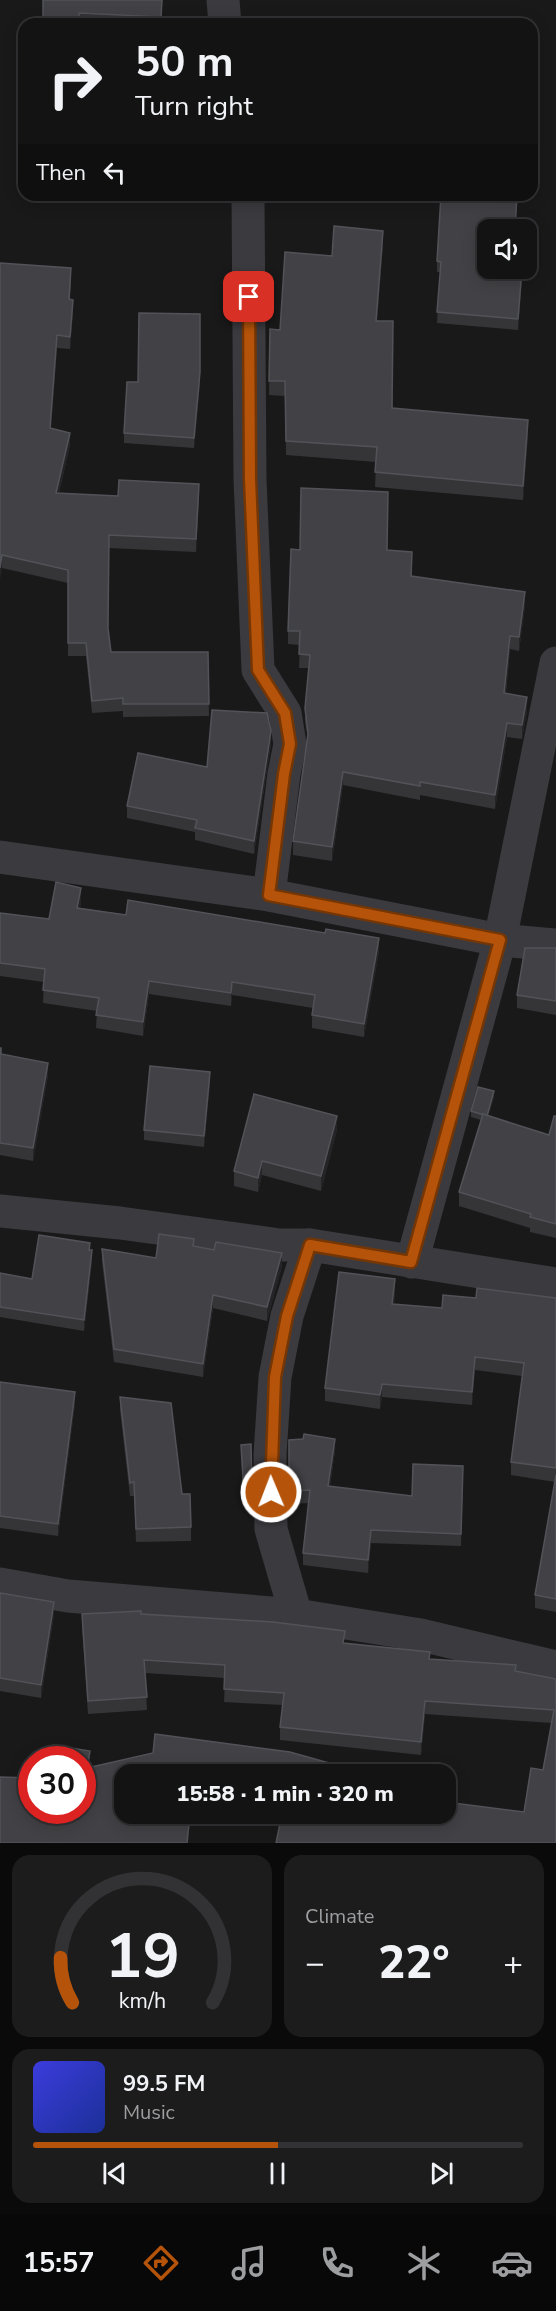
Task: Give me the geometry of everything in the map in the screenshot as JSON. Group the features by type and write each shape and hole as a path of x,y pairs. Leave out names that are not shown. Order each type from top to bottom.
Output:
{"street":[{"path":"223,0 224,18"},
{"path":"248,201 250,479 258,670 285,713 290,744 284,774 269,895"},
{"path":"411,1262 500,940 556,663"},
{"path":"0,857 269,895 500,940 556,945"},
{"path":"0,1211 120,1223 280,1245 310,1245 556,1284"},
{"path":"296,1615 272,1529 270,1455 275,1377 287,1316 310,1245"},
{"path":"0,1584 68,1596 296,1615 421,1635 556,1667"}],"building":[{"path":"43,0 162,0 161,17 79,13 79,18 43,18"},
{"path":"441,201 517,201 516,219 477,219 477,279 521,279 518,319 437,312 441,262 437,261"},
{"path":"334,226 383,231 376,321 393,321 392,408 528,420 523,486 375,472 377,447 286,441 285,381 269,381 270,329 280,330 285,252 332,256"},
{"path":"0,263 71,268 69,299 73,300 70,337 57,335 50,428 70,433 56,493 118,496 119,480 199,484 196,539 109,535 108,628 111,652 208,652 209,704 123,704 123,698 92,701 86,643 68,643 68,570 2,555 0,568"},
{"path":"139,313 200,314 200,372 194,438 124,433 127,382 138,382"},
{"path":"301,488 388,492 387,550 412,552 411,576 525,592 519,637 510,636 504,693 527,697 522,725 507,723 495,795 420,782 420,786 343,772 332,847 293,841 308,734 305,708 310,655 299,654 300,631 288,631 291,549 300,550"},
{"path":"212,710 267,713 271,731 254,841 195,828 197,820 127,806 138,753 207,767"},
{"path":"56,882 81,888 77,908 126,915 128,900 325,933 326,929 379,938 364,1024 312,1015 315,995 232,982 231,993 149,981 143,1022 96,1015 99,998 43,990 45,969 0,963 0,913 49,919"},
{"path":"525,948 556,948 556,1001 517,995"},
{"path":"0,1048 1,1054 48,1063 33,1148 0,1143"},
{"path":"150,1066 210,1072 204,1136 144,1130"},
{"path":"478,1087 494,1091 487,1116 471,1111"},
{"path":"254,1094 337,1116 321,1176 262,1161 258,1178 234,1171"},
{"path":"483,1114 549,1135 554,1116 556,1116 556,1224 459,1192"},
{"path":"159,1234 194,1239 193,1246 214,1250 216,1242 282,1253 267,1307 213,1295 203,1364 114,1349 102,1249 156,1258"},
{"path":"39,1235 90,1243 89,1250 92,1250 84,1320 0,1307 0,1273 32,1279"},
{"path":"339,1272 395,1279 392,1304 442,1308 443,1295 476,1298 477,1288 556,1298 556,1468 511,1462 524,1363 475,1357 472,1392 382,1384 380,1395 325,1388"},
{"path":"0,1382 75,1392 58,1524 0,1516"},
{"path":"120,1397 171,1403 182,1494 190,1494 191,1527 136,1529 134,1482 130,1483"},
{"path":"304,1434 335,1439 328,1486 412,1496 413,1464 463,1466 461,1534 371,1530 368,1560 303,1553 310,1490 289,1491 289,1440 303,1439"},
{"path":"251,1444 252,1495 244,1495 241,1445"},
{"path":"556,1475 556,1599 535,1595"},
{"path":"0,1593 54,1602 41,1685 0,1678"},
{"path":"141,1611 141,1614 273,1622 345,1631 343,1643 430,1652 429,1659 516,1665 515,1671 556,1679 556,1843 276,1843 280,1824 456,1824 456,1803 524,1812 531,1768 543,1770 554,1710 425,1701 421,1742 280,1727 284,1693 224,1689 225,1665 144,1660 147,1697 88,1701 82,1614"},
{"path":"155,1734 290,1752 333,1764 114,1764 114,1824 189,1824 187,1843 0,1843 0,1777 18,1778 18,1824 96,1824 96,1766 153,1753"}],"route":[{"path":"249,297 250,479 258,670 285,713 290,744 277,822 269,895 500,940 411,1262 310,1245 287,1316 275,1377 270,1455 271,1492"}]}
